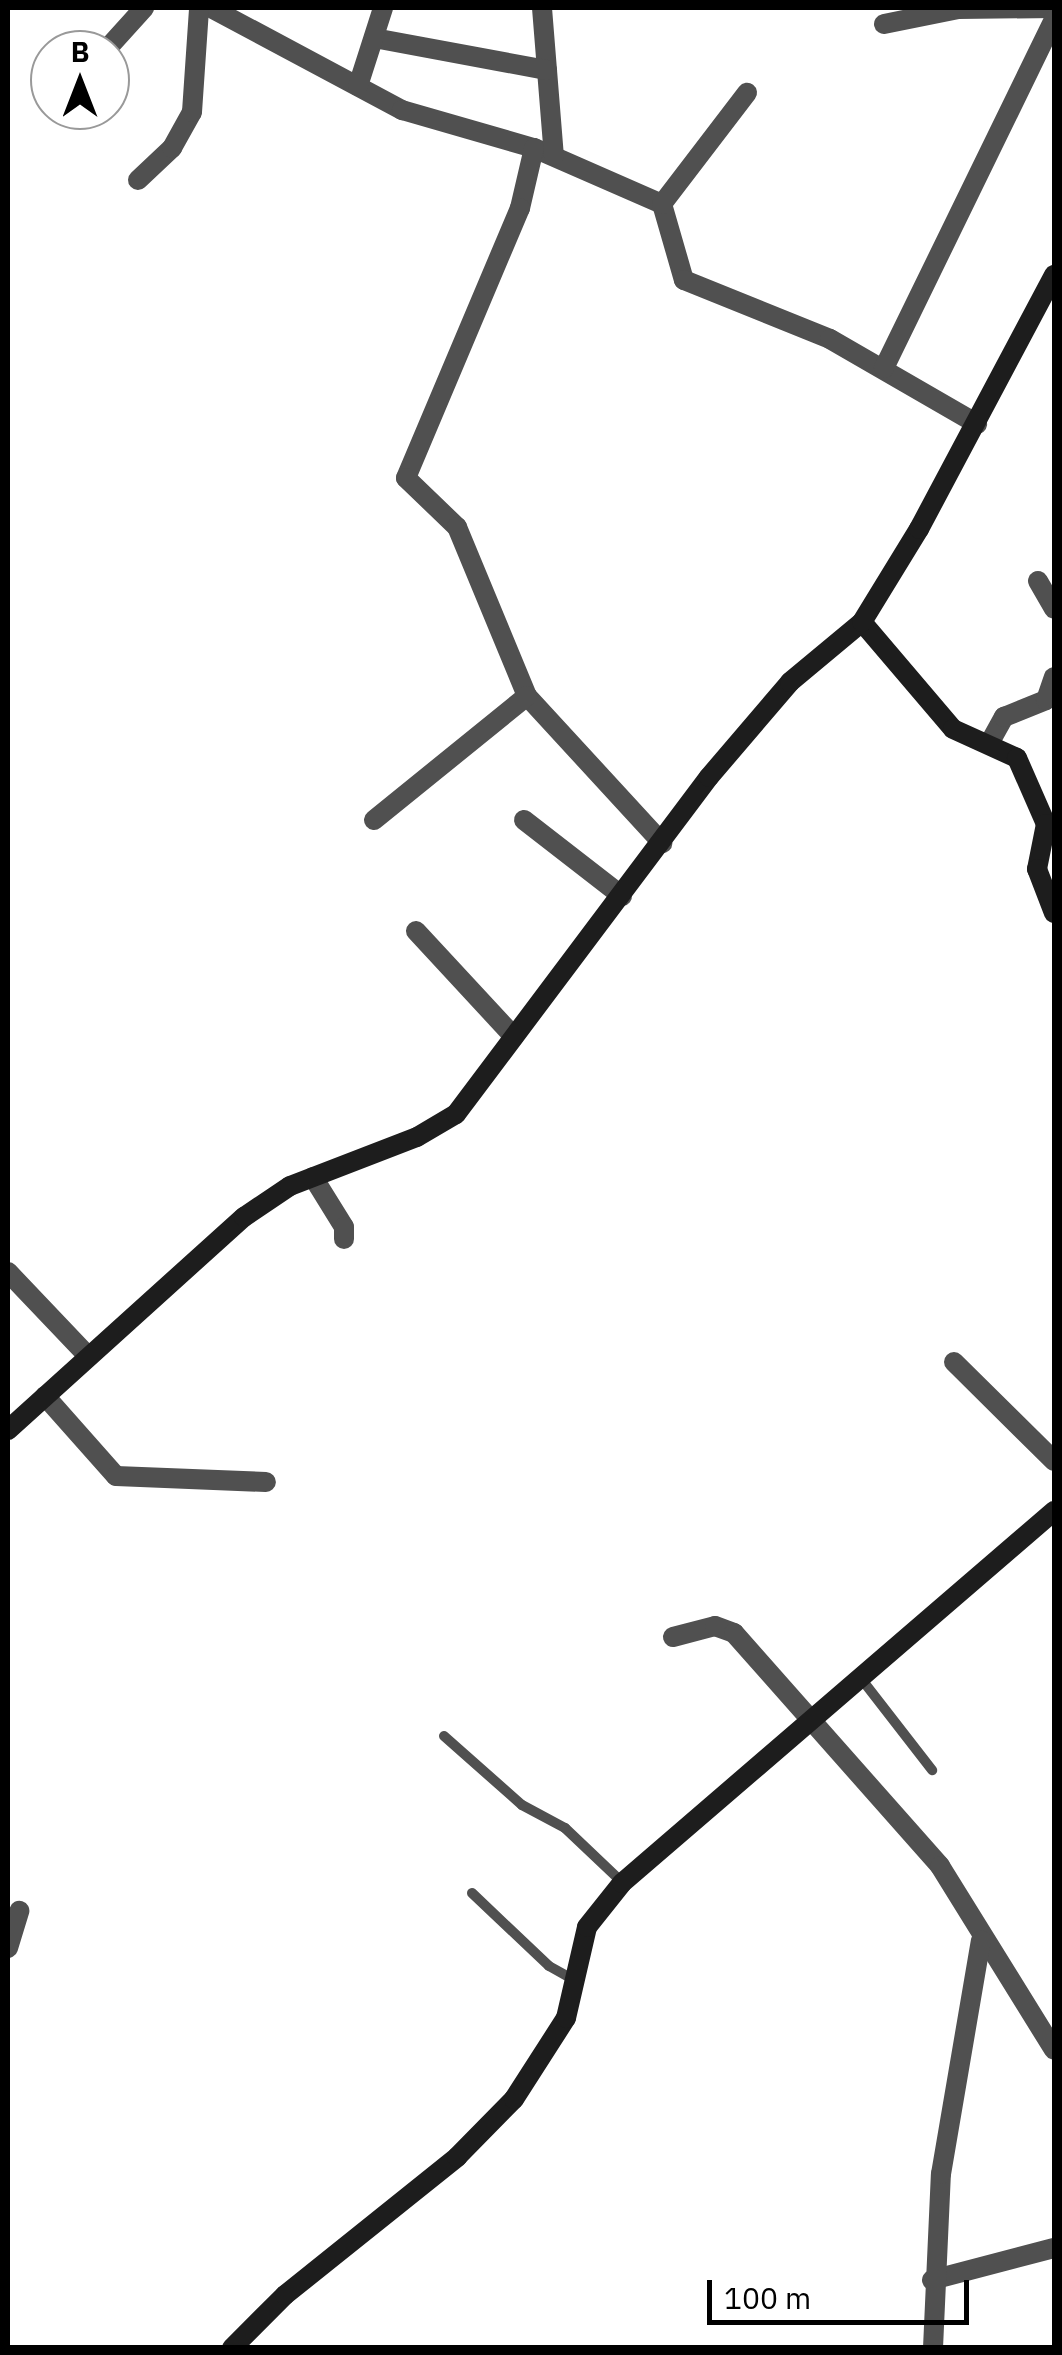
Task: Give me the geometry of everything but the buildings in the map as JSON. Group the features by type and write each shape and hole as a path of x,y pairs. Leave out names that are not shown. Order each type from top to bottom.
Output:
{"street":[{"path":"124,30 144,8"},
{"path":"138,180 172,148 192,112 199,8"},
{"path":"211,8 427,121 544,152 662,204"},
{"path":"358,86 384,8"},
{"path":"542,8 547,70 544,152 406,478 457,526 527,696 662,843"},
{"path":"884,24 958,9 1054,8"},
{"path":"884,368 1054,20"},
{"path":"374,38 547,70"},
{"path":"662,204 747,92"},
{"path":"662,204 684,280 884,368 978,424"},
{"path":"8,1430 87,1354 244,1217 314,1176 418,1137 456,1114 790,682 862,622 978,424 1054,275"},
{"path":"1038,582 1054,608"},
{"path":"862,622 953,730 1000,746 1040,806 1046,824 1037,868 1054,913"},
{"path":"1000,746 1004,718 1046,700 1054,677"},
{"path":"374,820 527,696"},
{"path":"524,820 622,896"},
{"path":"416,931 514,1037"},
{"path":"314,1176 344,1227 344,1239"},
{"path":"8,1272 87,1354"},
{"path":"954,1362 1054,1461"},
{"path":"45,1396 116,1476 266,1482"},
{"path":"232,2348 285,2295 457,2157 514,2099 558,2036 587,1927 622,1883 863,1682 1054,1512"},
{"path":"673,1637 709,1627 728,1629 816,1722 940,1866 970,1909 981,1940 1054,2050"},
{"path":"8,1948 19,1912"},
{"path":"934,2348 932,2280 956,2057 981,1940"},
{"path":"932,2280 1054,2248"}],"lane":[{"path":"863,1682 932,1770"},
{"path":"444,1736 522,1804 565,1828 622,1883"},
{"path":"472,1893 549,1966 574,1980"}]}
